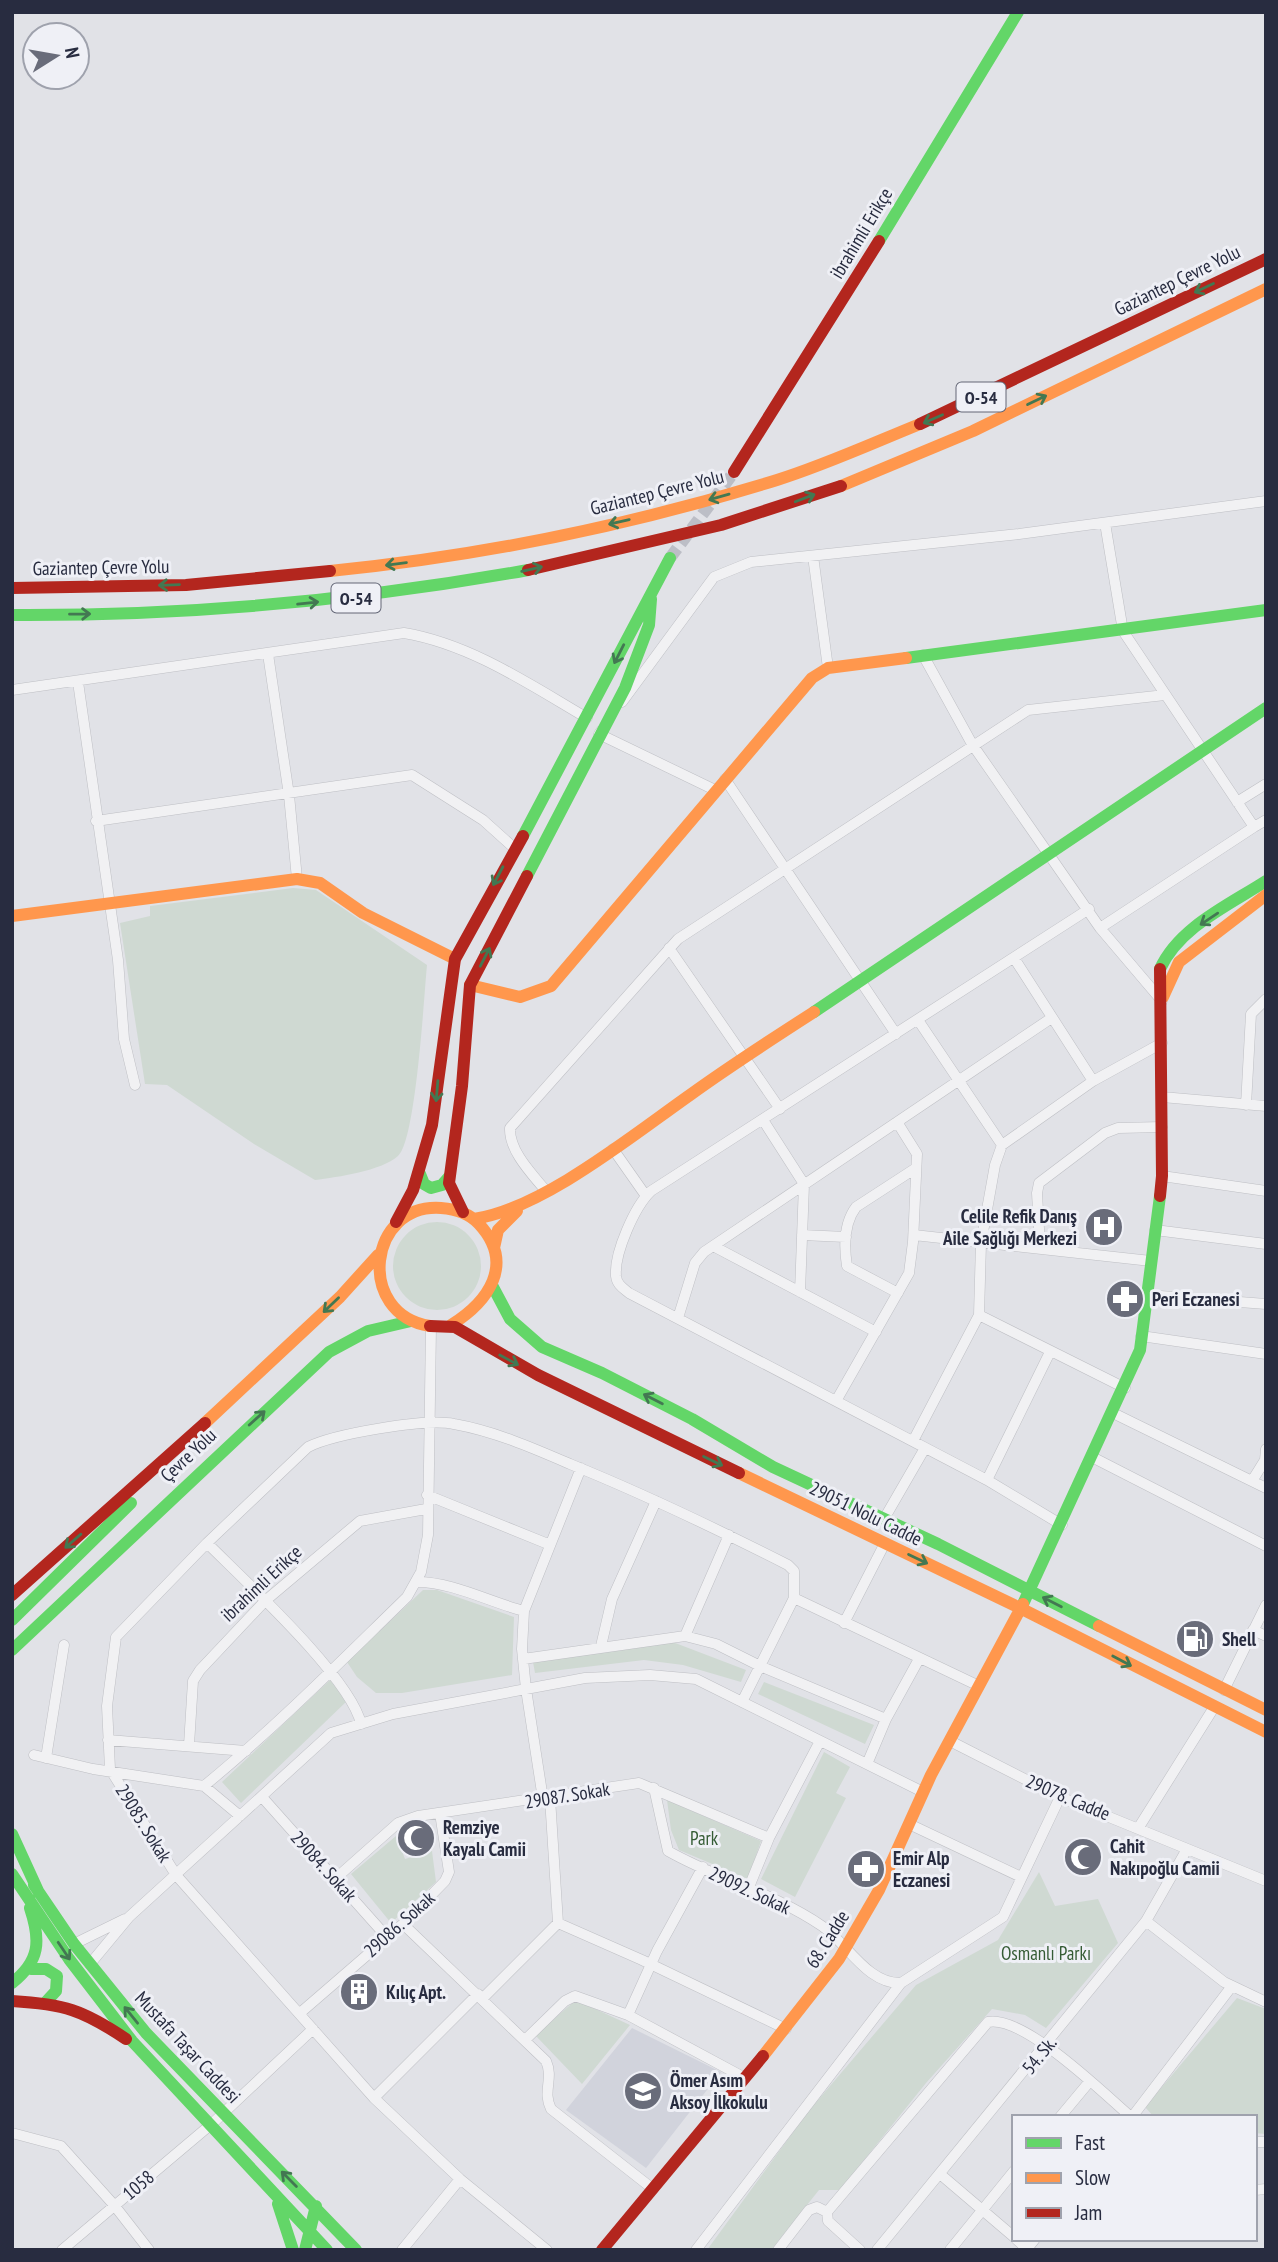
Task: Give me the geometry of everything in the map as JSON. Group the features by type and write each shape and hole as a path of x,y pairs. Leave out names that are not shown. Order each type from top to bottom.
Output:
{"main road":[{"name":"ibrahimli Erikçe","path":"734,472 820,339 1018,12"},
{"name":"Gaziantep Çevre Yolu","path":"12,588 186,585 400,564 502,548 685,507 780,479 932,420 1266,259"},
{"name":"O-54","path":"12,615 196,611 407,592 519,572 693,533 790,504 943,445 1266,289"},
{"path":"652,595 649,625 625,688 470,985 449,1177 453,1196 486,1232 494,1248 497,1267 493,1287 484,1304 469,1317 451,1325 431,1326 411,1321 395,1310 383,1294 377,1275 378,1255 413,1195 434,1123 447,988 455,959 513,847 587,718 670,558"},
{"path":"470,985 520,998 533,997 551,986 812,678 828,668 1266,610"},
{"path":"396,1222 411,1212 428,1207 446,1207 469,1216 495,1216 521,1206 613,1149 744,1055 860,984 1266,708"},
{"path":"12,916 297,878 320,883 363,913 455,959"},
{"name":"68. Cadde","path":"603,2250 786,2029 844,1950 879,1890 923,1792 1021,1609 1062,1525 1140,1350 1162,1176 1162,999 1158,974 1171,948 1266,881"},
{"path":"1162,999 1179,962 1266,895"},
{"path":"420,1174 424,1184 431,1188 442,1185 449,1177"},
{"path":"494,1248 498,1230 521,1206"},
{"name":"Çevre Yolu","path":"12,1595 347,1290 378,1255"},
{"name":"29051 Nolu Cadde","path":"493,1287 510,1319 542,1347 614,1379 692,1419 773,1467 1029,1590 1266,1710"},
{"name":"Çevre Yolu","path":"12,1650 17,1637 329,1352 369,1331 411,1321"},
{"name":"29051 Nolu Cadde","path":"451,1325 485,1347 581,1397 1021,1609 1213,1709 1266,1732"},
{"path":"12,1620 200,1435 249,1381"},
{"path":"12,1658 17,1637"},
{"path":"12,1834 38,1892"},
{"name":"Mustafa Taşar Caddesi","path":"12,1853 74,1944 270,2189 326,2249"},
{"name":"Mustafa Taşar Caddesi","path":"12,1874 69,1959 134,2043 316,2206 356,2250"},
{"path":"12,1983 31,1969 38,1948 35,1922 24,1892"},
{"path":"31,1969 46,1969 57,1976 56,1991 46,2003"},
{"path":"12,2001 46,2003 88,2014 134,2043"},
{"path":"270,2189 285,2216 293,2250"},
{"path":"305,2250 316,2206"},
{"path":"326,2249 328,2238 336,2228"}],"street":[{"path":"715,790 599,734 714,577 751,562 1105,523 1266,500"},
{"path":"1105,523 1123,631 1254,827"},
{"path":"813,556 828,668"},
{"path":"12,690 404,633 434,638 506,671 587,718"},
{"path":"268,654 289,795 297,878"},
{"path":"923,655 972,744 1100,928 1162,999"},
{"path":"78,682 118,960 124,1039 135,1085"},
{"path":"546,1191 527,1169 510,1138 510,1128 678,939 972,744 1035,708 1166,695"},
{"path":"96,821 412,775 483,820 513,847"},
{"path":"725,779 896,1034"},
{"path":"1237,802 1266,783"},
{"path":"1100,928 1266,820"},
{"path":"1062,1525 987,1480 629,1293 618,1284 616,1275 622,1244 646,1196 1089,909"},
{"path":"669,948 780,1109"},
{"path":"1014,958 1050,1019 1093,1081"},
{"path":"1246,1105 1251,1014 1266,999"},
{"path":"678,1318 695,1263 713,1246 1050,1019"},
{"path":"918,1020 1002,1145"},
{"path":"913,1441 979,1315 981,1243 995,1165 1002,1145 1093,1081 1162,1043"},
{"path":"1162,1097 1266,1106"},
{"path":"763,1120 804,1184 800,1292"},
{"path":"836,1401 909,1273 914,1235 917,1153 897,1122"},
{"path":"1040,1247 1039,1183 1105,1133 1118,1128 1162,1127"},
{"path":"613,1149 646,1196"},
{"path":"898,1293 846,1266 846,1237 849,1217 856,1208 916,1168"},
{"path":"1162,1176 1266,1191"},
{"path":"1155,1230 1266,1244"},
{"path":"802,1235 846,1237"},
{"path":"914,1235 1151,1261"},
{"path":"713,1246 876,1332"},
{"path":"1147,1295 1266,1304"},
{"path":"979,1315 1050,1353 1125,1388"},
{"path":"204,1786 246,1751 329,1672 407,1597 417,1582 425,1555 431,1326"},
{"path":"1141,1336 1266,1354"},
{"path":"987,1480 1050,1353"},
{"path":"1113,1413 1266,1488"},
{"name":"29085. Sokak","path":"547,2250 460,2179 374,2098 176,1875 110,1769 107,1706 116,1637 206,1543 308,1447 325,1439 429,1423 452,1423 513,1440 729,1535 788,1565 794,1571 794,1598"},
{"path":"884,1519 925,1448"},
{"path":"1252,1481 1265,1460 1266,1449"},
{"path":"1092,1457 1266,1546"},
{"path":"558,1923 547,1799 526,1689 523,1659 524,1611 548,1544 581,1468"},
{"path":"427,1495 548,1544"},
{"path":"601,1646 612,1599 656,1501"},
{"name":"ibrahimli Erikçe","path":"189,1745 193,1681 200,1670 265,1601 360,1521 426,1509"},
{"path":"685,1636 729,1535"},
{"path":"206,1543 265,1601 347,1691 361,1724"},
{"path":"844,1623 885,1543"},
{"path":"417,1582 436,1582 495,1604 524,1611"},
{"path":"742,1702 794,1598 919,1660 979,1686"},
{"path":"1224,1690 1266,1605"},
{"path":"1253,1630 1266,1636"},
{"path":"523,1659 685,1636 716,1644 760,1666 887,1719"},
{"path":"46,1758 64,1645"},
{"path":"867,1764 887,1719 919,1660"},
{"path":"90,1964 129,1917 331,1733 393,1714 585,1678 650,1675 696,1679 923,1792"},
{"path":"1139,1827 1213,1709"},
{"path":"108,1741 246,1751"},
{"path":"750,1887 769,1838 820,1741"},
{"name":"29078. Cadde","path":"950,1741 1060,1797 1266,1881"},
{"path":"34,1755 93,1769 110,1769 204,1786 240,1816"},
{"name":"29087. Sokak","path":"335,1879 398,1823 440,1813 547,1799 639,1783 769,1838"},
{"name":"29092. Sokak","path":"654,1788 668,1851 750,1887 820,1924 835,1936 844,1950 888,1983 901,1983"},
{"name":"29084. Sokak","path":"262,1797 386,1936"},
{"path":"696,2250 901,1983 1003,1917 1060,1797"},
{"name":"29086. Sokak","path":"300,2013 433,1896 449,1872 440,1813"},
{"path":"909,1824 1021,1877"},
{"name":"54. Sk.","path":"877,2250 1146,1921 1187,1849"},
{"path":"628,2015 651,1964 703,1867"},
{"path":"74,1944 129,1917"},
{"path":"1146,1921 1232,1986 1266,2002"},
{"path":"558,1923 786,2029"},
{"path":"374,2098 558,1923"},
{"path":"403,1924 546,2061 551,2071 546,2090 551,2109 653,2189"},
{"path":"1133,2115 1232,1986"},
{"path":"524,2040 565,2001 575,1996 628,2015 745,2078"},
{"path":"860,2250 828,2221 827,2212 988,2022 998,2020 1047,2045 1129,2115"},
{"path":"216,2119 313,2029"},
{"path":"1062,2115 1090,2081"},
{"name":"1058","path":"64,2248 216,2119"},
{"path":"12,2133 61,2146 114,2205 149,2250"},
{"path":"950,2250 1012,2173"},
{"path":"940,2174 1012,2235"},
{"path":"402,2250 460,2179"},
{"path":"778,2250 809,2210 817,2207 827,2212"}],"shaded area":[{"name":"Ömer Asım Aksoy İlkokulu","path":"632,2028 721,2072 646,2168 566,2110"}],"green space":[{"path":"293,888 316,890 427,965 414,1097 404,1145 398,1156 381,1166 359,1173 315,1180 254,1144 167,1085 145,1084 120,923 150,916 150,906"},
{"path":"437,1222 462,1229 474,1241 481,1266 474,1291 462,1303 437,1310 412,1303 400,1291 393,1266 400,1241 412,1229"},
{"path":"423,1590 437,1590 514,1617 512,1675 402,1693 376,1693 357,1677 347,1662"},
{"path":"670,1641 746,1670 741,1682 683,1665 644,1660 535,1673 533,1662"},
{"path":"330,1680 347,1701 241,1803 222,1782"},
{"path":"764,1682 874,1725 865,1744 758,1694"},
{"path":"824,1752 850,1767 836,1793 846,1798 795,1897 761,1879"},
{"name":"Park","path":"667,1800 761,1841 748,1879 679,1850 671,1830"},
{"path":"396,1836 405,1859 432,1851 436,1882 391,1923 351,1874"},
{"name":"Osmanlı Parkı","path":"1039,1872 1055,1906 1098,1899 1118,1943 1046,2028 1025,2015 992,2009 926,2083 840,2190 819,2190 771,2250 707,2250 807,2113 916,1985 998,1940"},
{"path":"1237,1998 1266,2009 1265,2134 1257,2133 1257,2115 1152,2115 1145,2107"},
{"path":"576,2000 630,2025 582,2084 535,2035"}],"tunnel":[{"path":"670,558 734,472"}],"traffic: fast":[{"path":"879,241 1018,12"},
{"path":"523,836 670,558"},
{"path":"12,615 142,613 271,604 399,590 528,570"},
{"path":"527,876 625,688 649,625 651,599"},
{"path":"906,658 1266,610"},
{"path":"814,1012 1266,708"},
{"path":"1160,969 1168,954 1192,929 1266,881"},
{"path":"420,1174 424,1184 431,1188 442,1185 449,1177"},
{"path":"1023,1604 1140,1350 1160,1196"},
{"path":"493,1287 510,1319 542,1347 602,1373 692,1419 773,1467 938,1544 1099,1626"},
{"path":"12,1650 329,1352 368,1331 411,1321"},
{"path":"12,1620 131,1503"},
{"path":"12,1834 39,1893"},
{"path":"12,1874 69,1959 132,2041 327,2250"},
{"path":"34,1885 74,1944 146,2033 356,2250"},
{"path":"12,1983 28,1967 36,1950 36,1931 30,1908"},
{"path":"31,1969 46,1969 57,1976 56,1991 45,2003"},
{"path":"278,2204 293,2250"},
{"path":"305,2250 316,2206"}],"traffic: slow":[{"path":"841,486 973,431 1266,289"},
{"path":"330,571 443,557 612,525 795,474 920,424"},
{"path":"470,985 520,997 551,986 812,678 828,668 906,658"},
{"path":"12,916 297,879 320,883 363,913 455,959"},
{"path":"1163,997 1179,962 1266,895"},
{"path":"474,1219 528,1201 557,1186 814,1012"},
{"path":"430,1326 406,1317 390,1302 381,1282 380,1261 386,1240 398,1223 416,1211 441,1208 462,1212 475,1220 490,1239 495,1253 493,1281 486,1293 464,1316 451,1325"},
{"path":"494,1248 498,1230 517,1211"},
{"path":"205,1423 340,1297 378,1255"},
{"path":"739,1473 1018,1607 1266,1732"},
{"path":"763,2056 839,1959 879,1890 931,1775 1023,1604"},
{"path":"1099,1626 1266,1710"}],"traffic: jam":[{"path":"734,472 879,241"},
{"path":"920,424 1266,259"},
{"path":"528,570 721,525 841,486"},
{"path":"12,588 186,585 330,571"},
{"path":"396,1222 413,1190 432,1125 455,959 523,836"},
{"path":"463,1212 449,1183 462,1086 470,985 527,876"},
{"path":"1160,969 1160,1196"},
{"path":"430,1326 455,1327 538,1375 739,1473"},
{"path":"12,1595 205,1423"},
{"path":"12,2001 72,2010 97,2021 126,2039"},
{"path":"602,2250 763,2056"}],"place":[{"name":"Celile Refik Danış Aile Sağlığı Merkezi","path":"1104,1227"},
{"name":"Peri Eczanesi","path":"1125,1299"},
{"name":"Shell","path":"1195,1639"},
{"name":"Remziye Kayalı Camii","path":"416,1838"},
{"name":"Cahit Nakıpoğlu Camii","path":"1083,1857"},
{"name":"Emir Alp Eczanesi","path":"866,1869"},
{"name":"Kılıç Apt.","path":"359,1992"},
{"name":"Ömer Asım Aksoy İlkokulu","path":"643,2091"}]}
